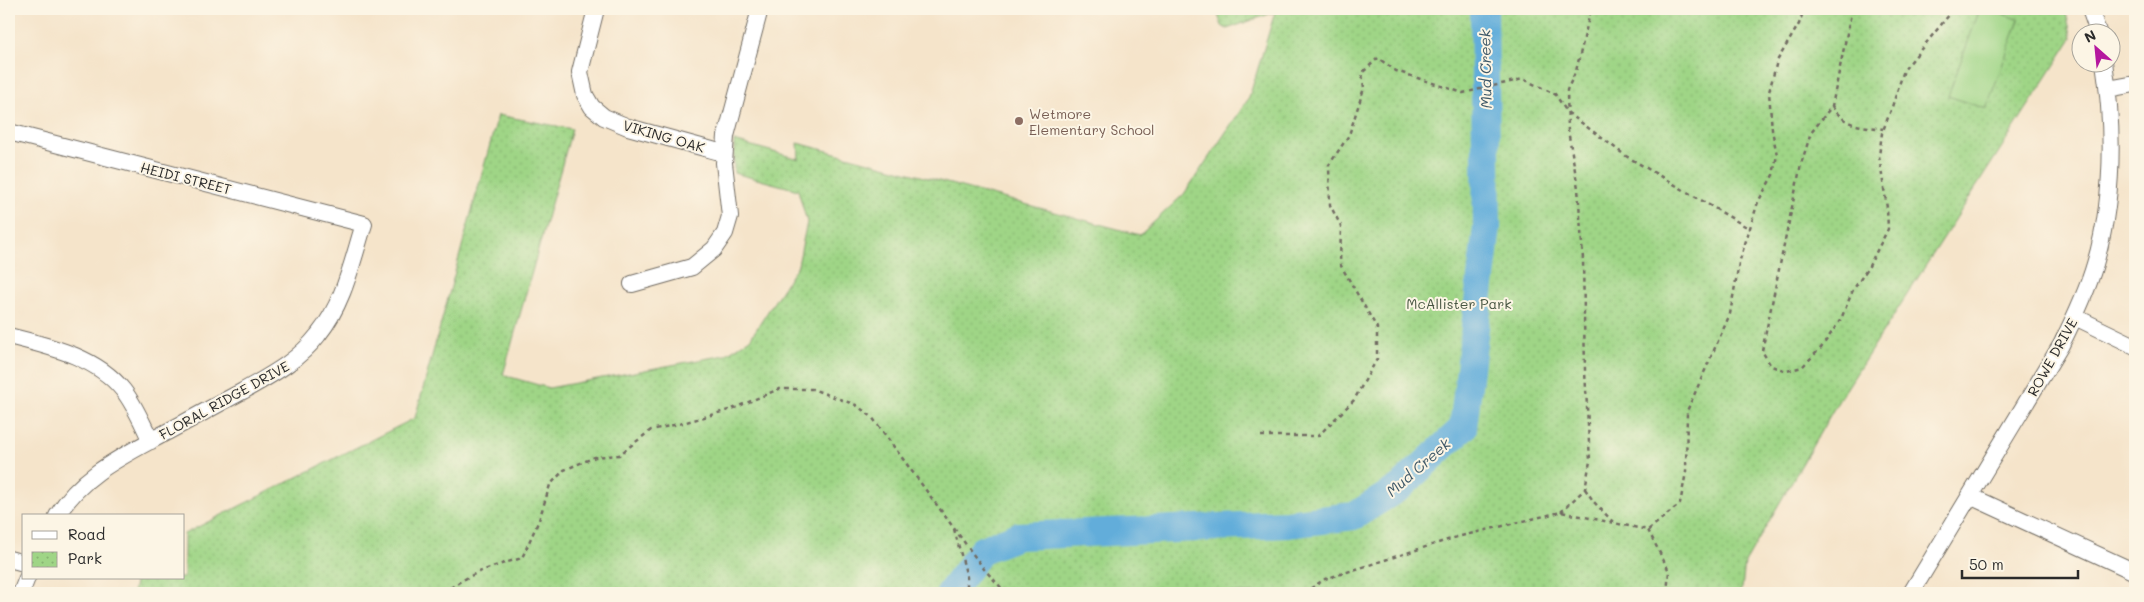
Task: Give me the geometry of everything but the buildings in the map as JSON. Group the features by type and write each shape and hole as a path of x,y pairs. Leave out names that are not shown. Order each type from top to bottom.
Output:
{"street":[{"name":"VIKING OAK","path":"596,9 580,72 585,95 592,107 604,117 628,127 723,153"},
{"path":"632,284 692,267 714,249 722,239 730,216 723,153 760,9"},
{"path":"2090,9 2095,22"},
{"name":"ROWE DRIVE","path":"1911,593 2061,345 2075,317 2095,264 2106,214 2110,170 2108,89 2105,72"},
{"path":"2108,89 2135,84"},
{"name":"HEIDI STREET","path":"9,132 364,224"},
{"name":"FLORAL RIDGE DRIVE","path":"58,514 65,502 95,474 151,440 281,370 307,348 324,328 337,305 364,224"},
{"path":"2075,317 2135,346"},
{"path":"9,336 56,349 99,369 122,388 151,440"},
{"path":"1970,496 2135,572"},
{"path":"9,559 22,562"},
{"path":"21,593 26,580"}],"path":[{"path":"1561,512 1585,489 1590,461 1585,371 1583,259 1578,188 1568,130 1567,90 1576,71 1591,9"},
{"path":"1304,593 1325,579 1458,537 1561,512 1648,530 1680,504 1686,472 1687,411 1730,314 1740,263 1758,202 1773,175 1777,155 1772,130 1769,92 1777,61 1800,24 1804,9"},
{"path":"1852,9 1832,106 1811,133 1801,164 1762,351 1771,366 1787,372 1802,367 1821,348 1841,319 1852,290 1868,268 1888,229 1887,208 1879,156 1884,129 1904,70 1954,9"},
{"path":"2057,9 2063,9"},
{"path":"1261,436 1318,436 1354,400 1377,359 1377,328 1340,264 1341,226 1330,205 1329,165 1349,134 1364,88 1362,73 1378,58 1396,72 1463,92 1523,79 1555,94 1567,112 1626,156 1750,229"},
{"path":"1832,106 1839,118 1852,124 1884,129"},
{"path":"444,593 482,569 522,558 539,520 550,486 564,470 596,457 619,455 651,430 683,424 732,409 779,389 812,389 856,405 872,417 984,569 1006,593"},
{"path":"1585,489 1594,502 1615,524"},
{"path":"953,525 967,577 967,593"},
{"path":"1648,530 1669,571 1667,593"}],"green space":[{"name":"McAllister Park","path":"1216,9 2065,9 2072,38 1836,405 1745,563 1742,588 1739,593 133,593 136,580 185,580 185,533 415,418 498,115 572,129 503,375 549,388 725,355 750,339 798,265 807,222 798,190 734,173 734,141 799,159 798,143 1140,235 1184,194 1249,98 1275,12 1227,29 1222,26"},
{"path":"1980,9 1990,9 2019,20 1986,109 1948,96"}],"waterway":[{"name":"Mud Creek","path":"950,593 982,550 1018,536 1287,524 1354,516 1400,487 1463,428 1487,227 1484,9"}],"place":[{"name":"Wetmore Elementary School","path":"1019,121"}]}
